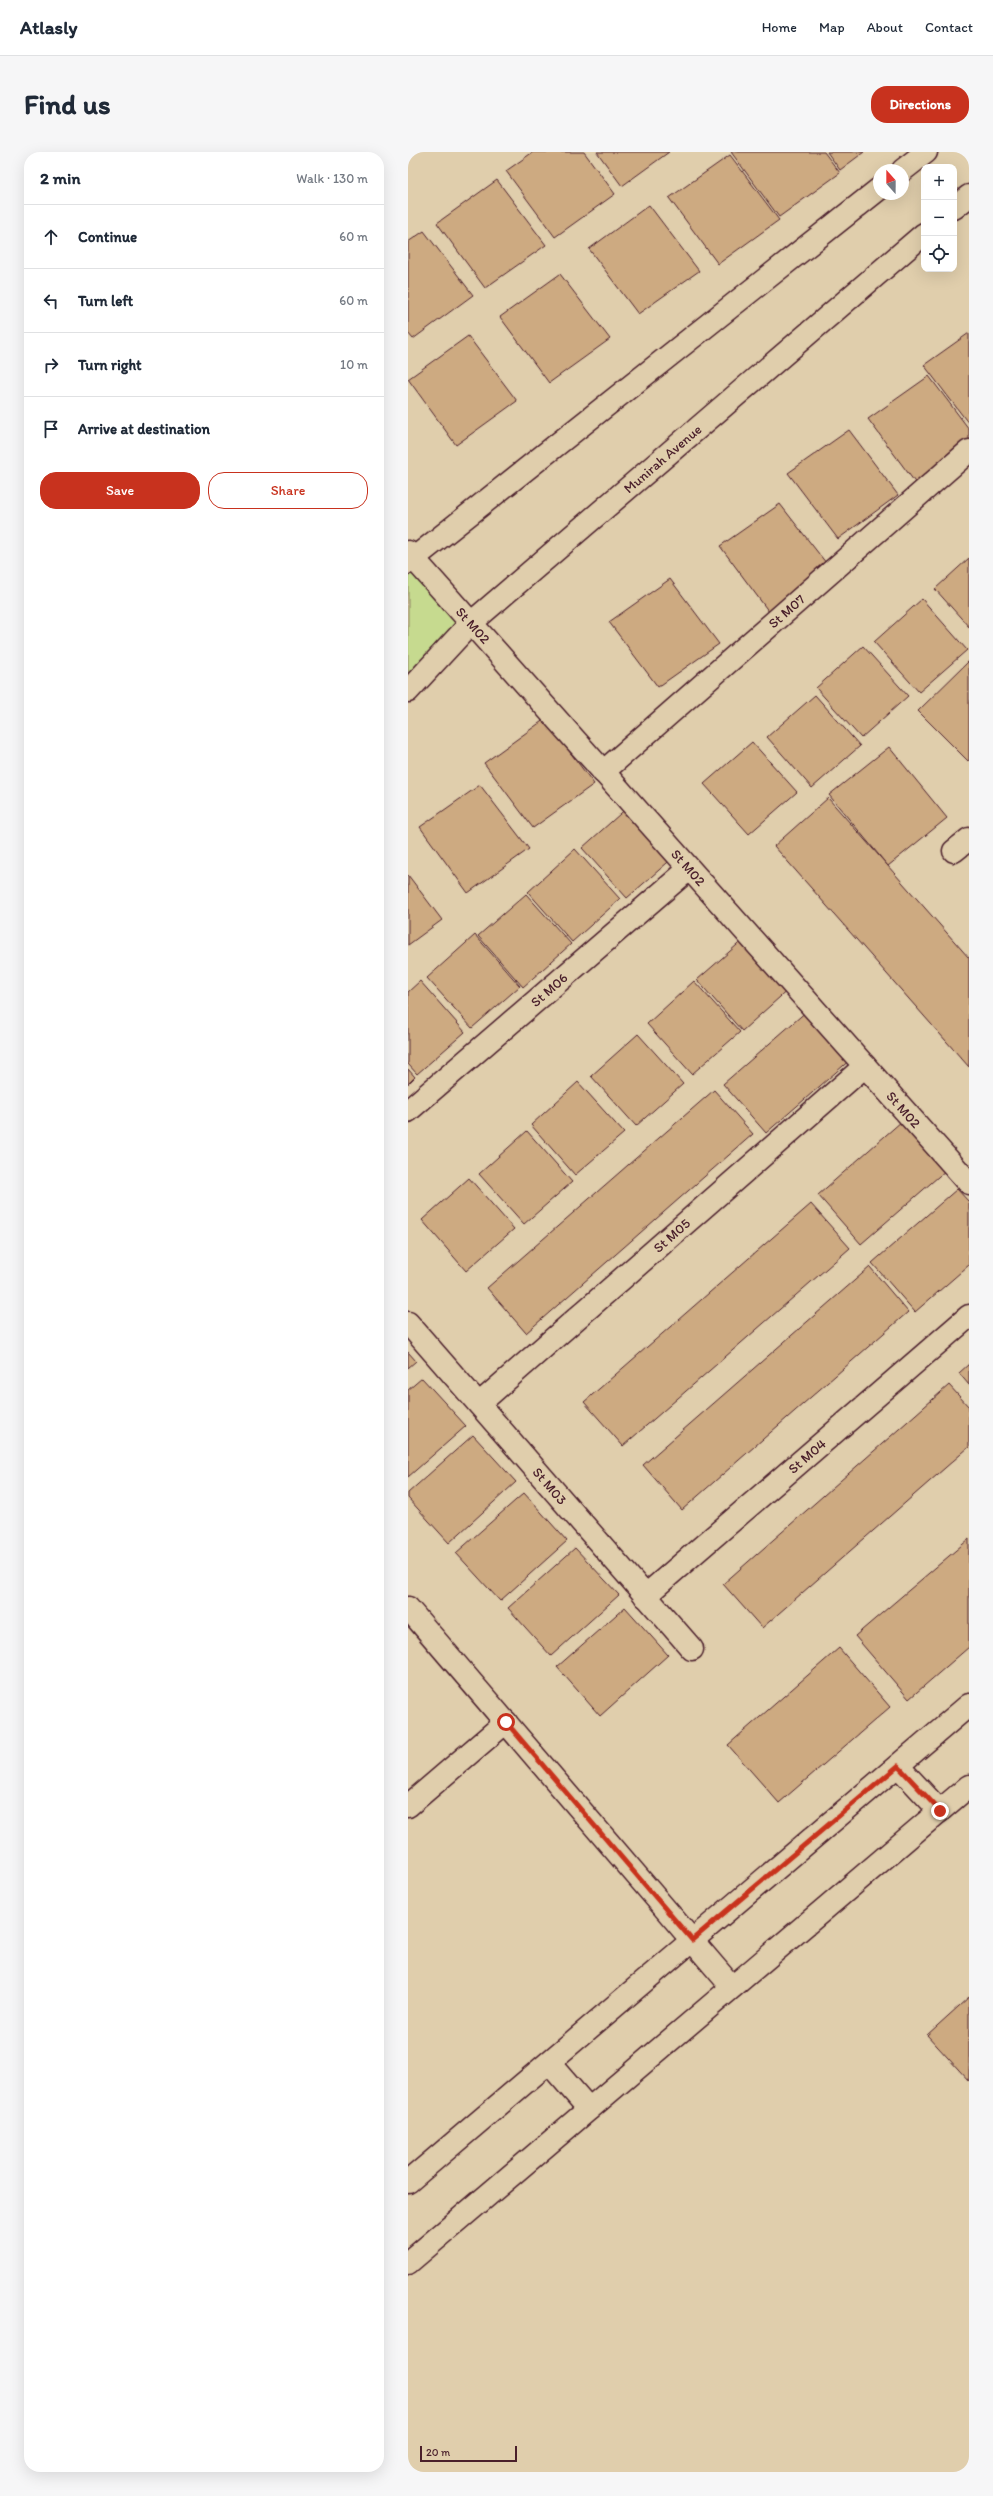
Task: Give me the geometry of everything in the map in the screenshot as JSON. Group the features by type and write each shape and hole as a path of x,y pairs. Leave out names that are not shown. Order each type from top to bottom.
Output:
{"street":[{"path":"909,165 926,152"},
{"path":"410,558 873,194"},
{"path":"957,206 969,196"},
{"name":"Munirah Avenue","path":"408,691 471,624 922,236"},
{"name":"St M07","path":"603,772 969,451"},
{"name":"St M02","path":"410,558 471,624 969,1183"},
{"name":"St M06","path":"408,1111 689,869"},
{"name":"St M05","path":"479,1404 865,1066"},
{"name":"St M04","path":"645,1596 969,1316"},
{"name":"St M03","path":"408,1323 692,1649"},
{"path":"408,1608 732,1987"},
{"path":"408,2182 969,1705"},
{"path":"408,1806 506,1722"},
{"path":"898,1766 940,1811"},
{"path":"410,2259 969,1786"},
{"path":"549,2063 589,2109"}],"green space":[{"path":"408,563 471,623 408,691"}],"building":[{"path":"533,152 584,152 615,194 555,237 506,171"},
{"path":"597,152 669,152 622,186"},
{"path":"731,152 824,152 840,173 779,217"},
{"path":"827,152 864,152 840,170"},
{"path":"730,155 779,220 718,264 669,198"},
{"path":"497,180 546,245 485,288 437,223"},
{"path":"649,205 699,271 638,314 589,249"},
{"path":"424,231 473,295 413,339 408,333 408,242"},
{"path":"560,274 610,339 549,383 500,317"},
{"path":"969,333 969,424 924,365"},
{"path":"468,336 517,401 456,445 408,379"},
{"path":"929,376 969,429 969,448 917,485 868,419"},
{"path":"849,430 898,495 838,539 788,473"},
{"path":"780,504 830,568 769,612 720,546"},
{"path":"969,558 969,627 935,589"},
{"path":"670,579 719,644 658,687 609,622"},
{"path":"922,599 967,650 919,692 874,642"},
{"path":"863,646 908,696 861,738 816,688"},
{"path":"969,661 969,760 968,761 918,711"},
{"path":"815,695 860,746 812,788 767,737"},
{"path":"545,719 594,784 533,828 484,763"},
{"path":"752,742 797,792 749,834 704,784"},
{"path":"889,747 947,818 888,866 829,795"},
{"path":"480,785 529,849 468,893 420,827"},
{"path":"828,798 969,958 969,1067 774,846"},
{"path":"630,805 675,856 627,898 582,848"},
{"path":"575,849 620,899 572,942 528,892"},
{"path":"408,875 442,920 408,945"},
{"path":"526,894 571,944 523,987 478,936"},
{"path":"475,935 520,986 472,1028 427,978"},
{"path":"745,938 790,988 742,1031 697,980"},
{"path":"420,981 465,1032 417,1074 408,1064 408,992"},
{"path":"694,981 740,1032 692,1074 647,1024"},
{"path":"808,1010 851,1059 766,1133 723,1084"},
{"path":"638,1034 683,1084 636,1126 591,1076"},
{"path":"408,1069 415,1077 408,1084"},
{"path":"578,1082 624,1133 575,1175 531,1125"},
{"path":"714,1090 753,1134 526,1333 487,1288"},
{"path":"902,1121 946,1170 861,1244 818,1195"},
{"path":"527,1131 572,1182 524,1224 479,1174"},
{"path":"469,1178 514,1229 466,1271 422,1220"},
{"path":"957,1189 969,1202 969,1265 915,1312 872,1263"},
{"path":"811,1204 850,1248 623,1446 584,1402"},
{"path":"870,1267 908,1312 682,1510 643,1465"},
{"path":"408,1352 416,1361 408,1368"},
{"path":"969,1364 969,1385 959,1373"},
{"path":"422,1378 466,1426 408,1477 408,1390"},
{"path":"949,1385 969,1407 969,1447 762,1628 723,1584"},
{"path":"473,1435 516,1482 449,1543 408,1498 408,1493"},
{"path":"524,1493 567,1541 500,1601 456,1553"},
{"path":"969,1539 969,1647 909,1699 855,1636"},
{"path":"575,1548 619,1595 551,1656 508,1608"},
{"path":"625,1607 668,1655 600,1716 557,1667"},
{"path":"839,1648 890,1707 779,1803 728,1745"},
{"path":"969,1997 969,2081 927,2035"}],"route":[{"path":"506,1722 692,1940 898,1766 940,1811"}]}
